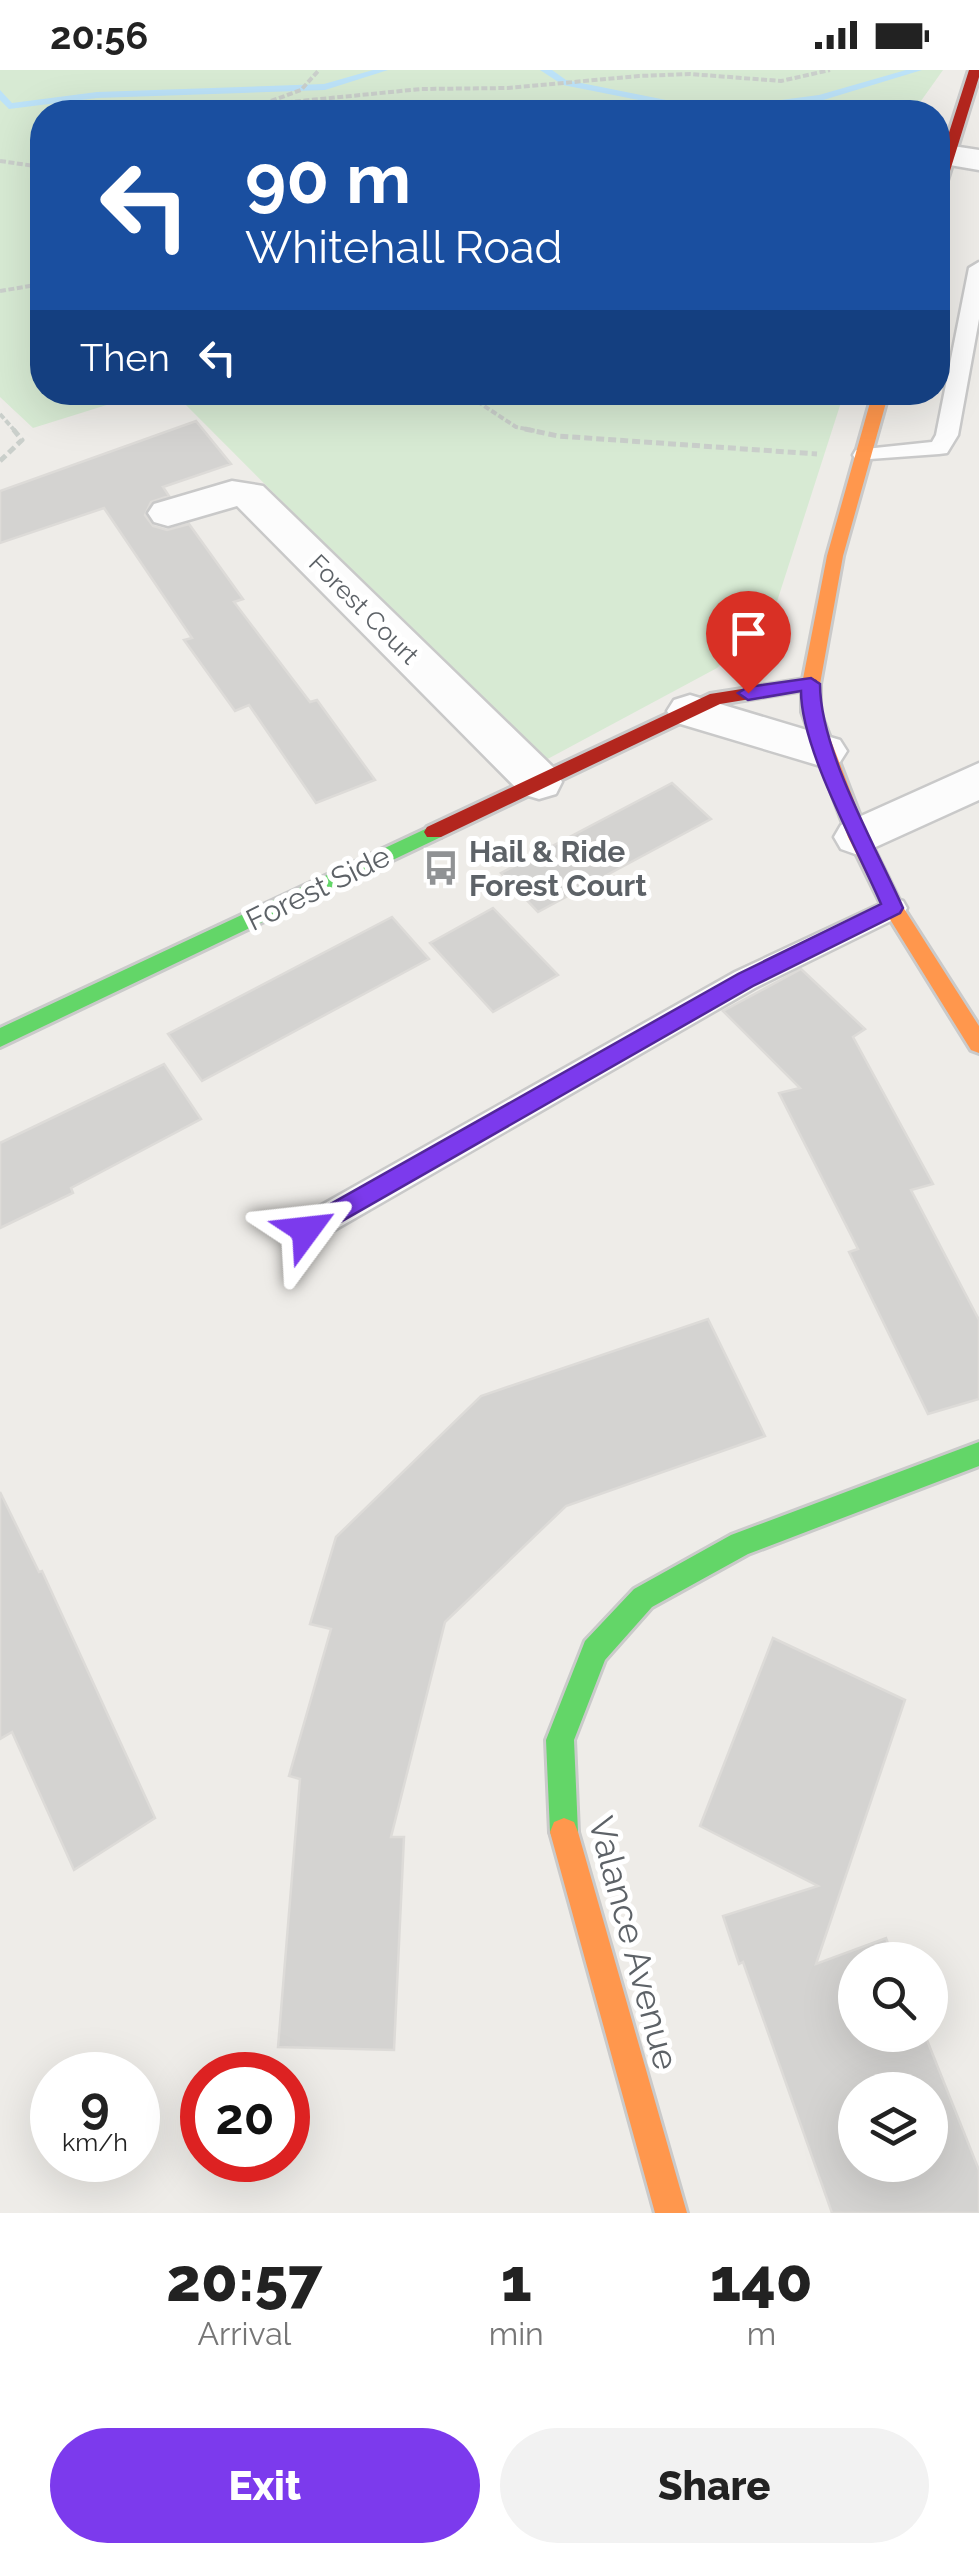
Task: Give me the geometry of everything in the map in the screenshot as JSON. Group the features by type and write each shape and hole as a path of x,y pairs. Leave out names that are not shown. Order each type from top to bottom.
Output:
{"street":[{"path":"950,147 975,72"},
{"path":"950,169 979,160"},
{"path":"877,405 835,556 811,684 810,712 858,836 893,908 979,1044"},
{"name":"Forest Court","path":"168,513 232,493 249,495 538,782"},
{"name":"Forest Side","path":"0,1038 716,698 811,684"},
{"path":"690,711 824,751"},
{"path":"858,836 979,780"},
{"name":"Valance Avenue","path":"672,2213 564,1832 560,1740 595,1651 644,1598 740,1544 979,1454"}],"lane":[{"path":"864,455 939,448 947,434 979,268"},
{"path":"306,1230 746,980 893,908"}],"path":[{"path":"269,100 301,90 319,70"},
{"path":"311,100 639,76 690,74 782,81 830,70"},
{"path":"0,161 30,165"},
{"path":"0,291 30,286"},
{"path":"483,405 516,426 558,436 776,454 864,455"},
{"path":"0,414 22,440 0,461"}],"green space":[{"path":"0,70 943,70 922,100 30,100 30,405 107,405 33,428 0,397"},
{"path":"186,405 840,405 773,614 717,668 542,762"}],"building":[{"path":"196,421 231,464 163,487 169,496 151,502 145,515 153,526 167,530 189,524 243,599 234,602 310,702 317,700 375,780 316,803 249,705 235,711 184,640 192,638 104,508 0,543 0,491"},
{"path":"672,783 711,819 538,912 501,873"},
{"path":"493,908 558,975 493,1012 430,943"},
{"path":"392,917 429,959 202,1081 168,1034"},
{"path":"801,969 865,1029 853,1037 933,1184 911,1190 979,1320 979,1399 928,1414 849,1252 858,1249 779,1093 800,1088 723,1011"},
{"path":"164,1064 201,1119 71,1188 73,1193 0,1228 0,1143"},
{"path":"708,1319 765,1436 566,1506 445,1622 391,1837 404,1837 394,2050 278,2047 300,1779 289,1776 331,1629 310,1624 336,1537 481,1396"},
{"path":"0,1492 39,1572 42,1571 155,1818 74,1870 12,1732 0,1739"},
{"path":"773,1638 905,1700 816,1964 838,1956 838,2052 932,2052 940,2072 838,2072 838,2182 948,2182 948,2092 979,2170 979,2213 832,2213 723,1916 818,1886 700,1826"}],"waterway":[{"path":"57,100 97,95 325,87 383,70"},
{"path":"545,70 563,82 652,100"},
{"path":"804,100 917,70"},
{"path":"0,93 9,106 30,103"}],"traffic: fast":[{"path":"0,1038 434,832"},
{"path":"564,1832 560,1740 595,1651 643,1598 740,1544 979,1454"}],"traffic: slow":[{"path":"877,405 835,556 811,684 811,712 858,837 893,908 979,1044"},
{"path":"564,1832 671,2213"}],"traffic: jam":[{"path":"950,149 975,70"},
{"path":"434,832 716,698 811,684"}],"place":[{"name":"Hail & Ride Forest Court","path":"441,868"}],"route":[{"path":"306,1230 746,980 893,908 858,836 824,751 810,712 811,684 748,693"}]}
